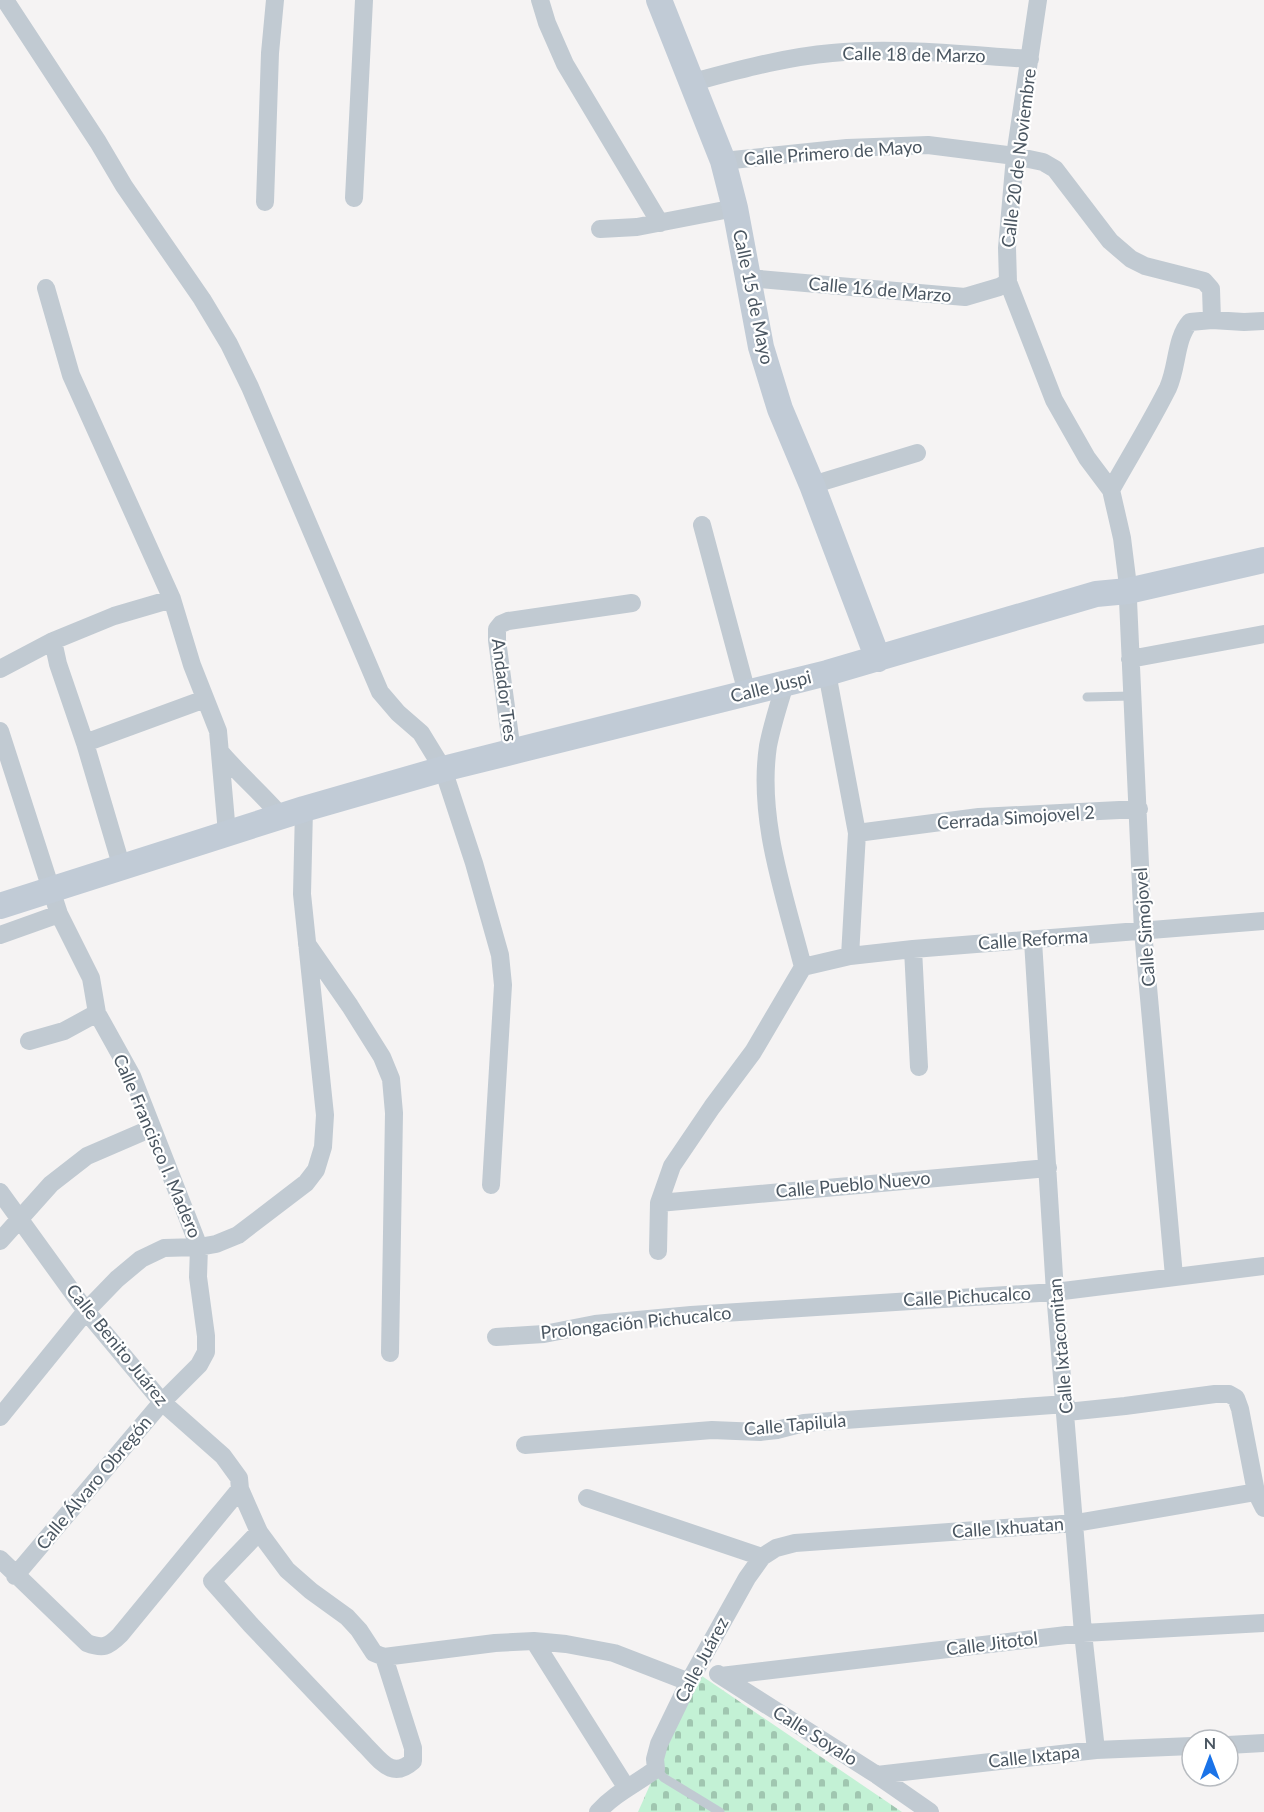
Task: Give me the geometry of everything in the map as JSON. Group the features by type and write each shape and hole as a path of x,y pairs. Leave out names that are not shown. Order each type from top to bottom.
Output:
{"street":[{"path":"4,0 98,142 123,186 202,300 229,344 250,387 380,692 398,713 421,733 443,769 474,864 496,943 503,985 491,1185"},
{"path":"265,202 274,0"},
{"path":"354,198 364,0"},
{"path":"540,0 547,23 565,64 660,223"},
{"name":"Calle 15 de Mayo","path":"659,0 723,161 735,208 760,347 780,409 812,485 878,659"},
{"name":"Calle 20 de Noviembre","path":"1038,0 1015,156 1007,248 1008,282 1054,400 1087,458 1111,490 1122,538 1128,585"},
{"name":"Calle 18 de Marzo","path":"693,82 765,63 832,53 909,52 1030,59"},
{"name":"Calle Primero de Mayo","path":"723,161 847,148 928,145 1015,156 1043,162 1055,169 1110,241 1131,259 1145,266 1204,281 1211,289 1212,320"},
{"path":"600,229 637,227 735,208"},
{"name":"Calle 16 de Marzo","path":"748,278 965,297 1008,282"},
{"path":"46,288 70,375 172,599 192,665 218,731 227,833"},
{"path":"1111,490 1169,386 1177,362 1182,332 1190,322 1264,321"},
{"path":"812,485 917,453"},
{"path":"702,525 747,693"},
{"name":"Calle Juspi","path":"0,906 293,812 443,769 878,659 1264,542"},
{"name":"Calle Juspi","path":"1128,585 1264,560"},
{"name":"Calle Simojovel","path":"1128,585 1143,931 1174,1276"},
{"path":"0,669 53,641 114,616 172,599"},
{"name":"Andador Tres","path":"512,752 497,640 497,629 501,624 508,621 632,603"},
{"path":"1130,659 1264,634"},
{"path":"53,641 58,664 85,743 122,868"},
{"path":"827,673 857,833 850,956"},
{"path":"658,1251 659,1203 672,1166 753,1052 803,967 767,816 768,746 785,684"},
{"path":"85,743 206,699"},
{"name":"Calle Francisco I. Madero","path":"0,731 53,889 59,914 91,978 97,1013 132,1076 199,1247 198,1277 206,1336 206,1352 199,1365"},
{"path":"0,1417 86,1311 117,1279 141,1260 164,1248 199,1247 216,1244 238,1235 306,1183 316,1170 323,1147 325,1114 293,812 263,795 240,775 221,753"},
{"name":"Cerrada Simojovel 2","path":"857,833 979,817 1138,809"},
{"path":"0,935 59,914"},
{"name":"Calle Reforma","path":"803,967 850,956 913,949 1264,921"},
{"name":"Calle Ixtacomitan","path":"1033,941 1055,1292 1076,1523 1083,1634 1096,1750"},
{"path":"306,943 382,1057 391,1079 394,1125 390,1353"},
{"path":"913,949 918,1067"},
{"path":"29,1041 64,1031 97,1013"},
{"path":"0,1241 51,1184 87,1156 152,1128"},
{"name":"Calle Pueblo Nuevo","path":"659,1203 1048,1168"},
{"name":"Calle Benito Juárez","path":"0,1192 86,1311 162,1402 223,1456 239,1478 240,1490 259,1532 287,1570 347,1617 360,1630 374,1653 384,1657"},
{"name":"Calle Pichucalco","path":"777,1308 1055,1292 1264,1266"},
{"name":"Prolongación Pichucalco","path":"496,1337 544,1334 595,1324 777,1308"},
{"name":"Calle Álvaro Obregón","path":"15,1576 162,1402 199,1365"},
{"name":"Calle Tapilula","path":"525,1445 712,1430 760,1432 804,1423 1125,1406 1229,1394 1236,1398 1240,1409 1247,1451 1260,1500"},
{"path":"0,1559 15,1576 87,1643 100,1648 109,1646 240,1490"},
{"path":"587,1498 762,1557"},
{"name":"Calle Ixhuatan","path":"762,1557 776,1548 795,1542 1076,1523 1260,1500"},
{"path":"259,1532 212,1581 365,1745 393,1770 405,1768 413,1761 413,1748 384,1657 495,1643 534,1641 614,1653 689,1682"},
{"name":"Calle Juárez","path":"656,1769 655,1759 659,1744 689,1682 747,1578 762,1557"},
{"name":"Calle Jitotol","path":"721,1677 1083,1634 1264,1623"},
{"path":"534,1641 626,1787"},
{"name":"Calle Soyalo","path":"699,1663 877,1775 930,1812"},
{"path":"1240,1744 1264,1743"},
{"name":"Calle Ixtapa","path":"877,1775 1096,1750 1180,1746"},
{"path":"598,1812 626,1787 638,1782 656,1769"}],"lane":[{"path":"1087,697 1132,696"},
{"path":"656,1769 664,1778 720,1812"}],"green space":[{"path":"699,1674 902,1812 638,1812"}]}
